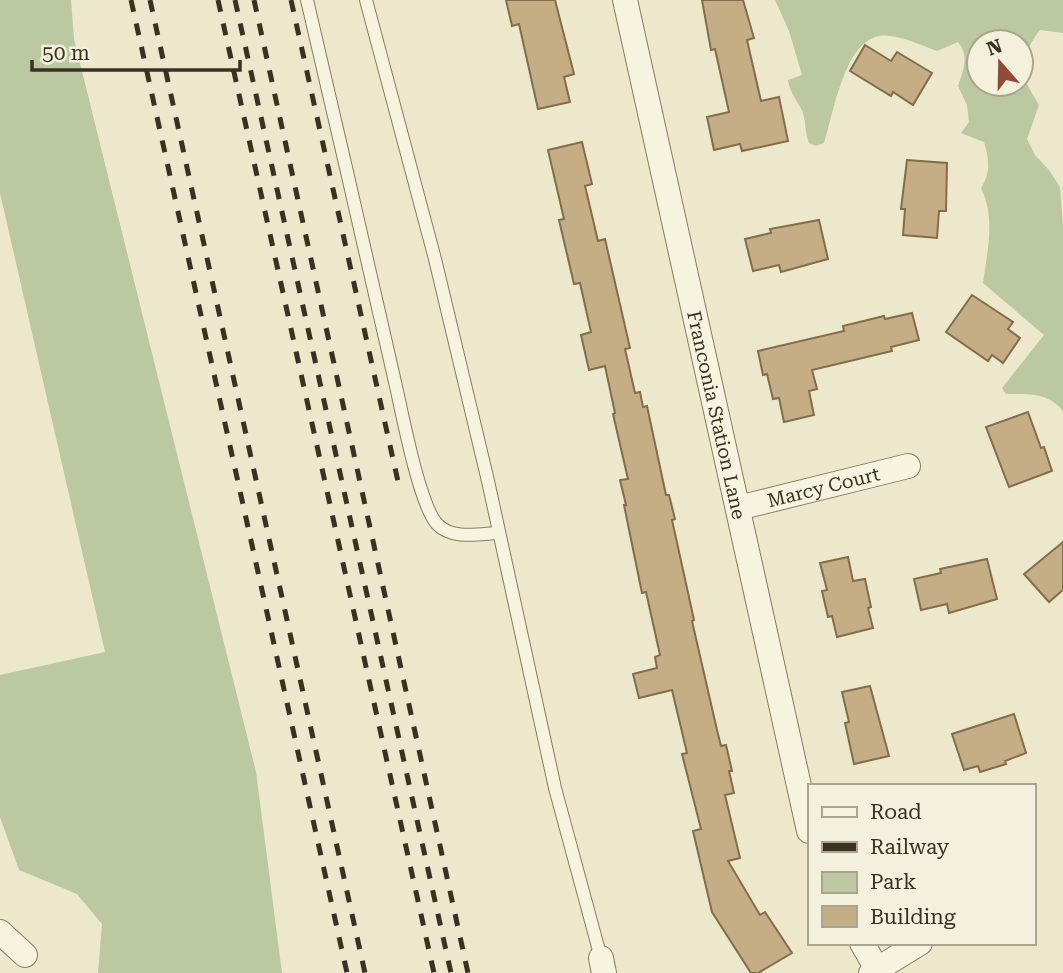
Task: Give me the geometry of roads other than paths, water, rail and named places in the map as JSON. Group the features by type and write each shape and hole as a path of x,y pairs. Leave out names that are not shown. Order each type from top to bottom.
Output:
{"street":[{"name":"Franconia Station Lane","path":"625,0 808,826"},
{"name":"Marcy Court","path":"738,508 908,466"},
{"path":"0,932 24,959"},
{"path":"863,945 874,971 917,945"}],"lane":[{"path":"307,0 405,426 426,505 437,524 447,531 464,535 498,533"},
{"path":"366,0 435,259 488,481 555,788 603,965"}],"railway":[{"path":"131,0 347,973"},
{"path":"150,0 365,973"},
{"path":"218,0 434,973"},
{"path":"235,0 451,973"},
{"path":"254,0 468,973"},
{"path":"291,0 399,486"}]}
